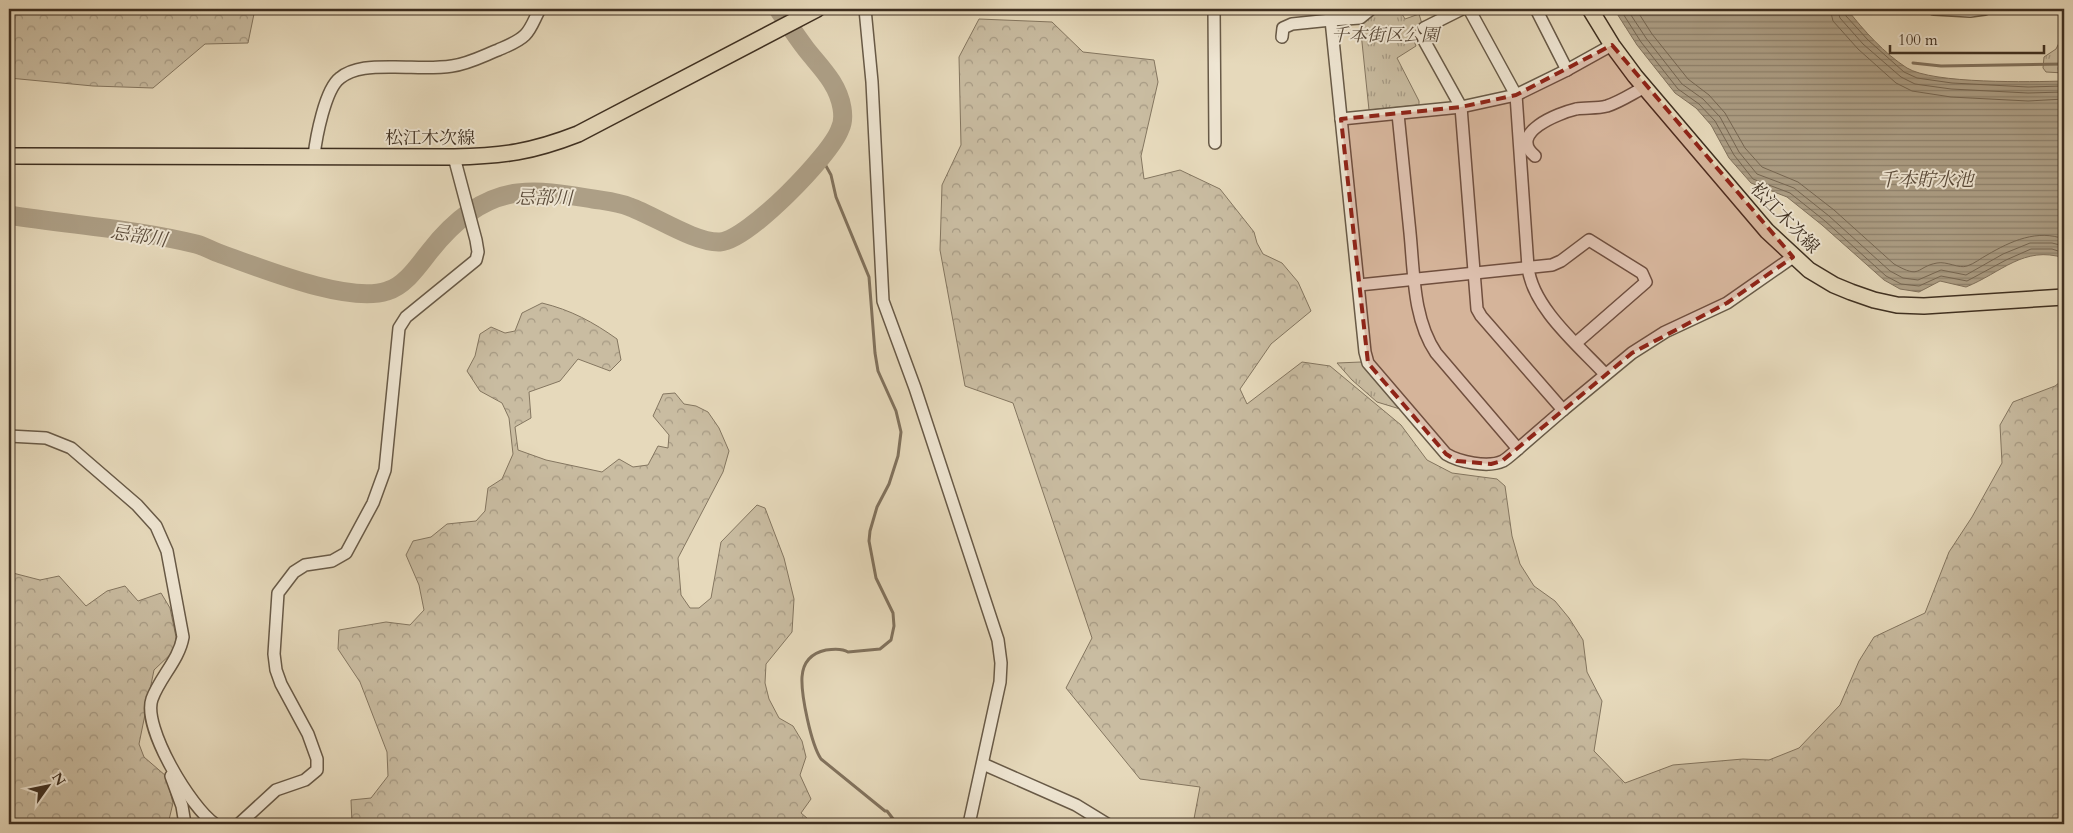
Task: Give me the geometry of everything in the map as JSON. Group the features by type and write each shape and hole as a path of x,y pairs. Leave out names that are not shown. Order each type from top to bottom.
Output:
{"main road":[{"name":"松江木次線","path":"9,156 454,157 512,154 540,148 592,127 817,9"},
{"name":"松江木次線","path":"1590,9 1612,45 1645,87 1766,231 1808,270 1834,285 1874,300 1897,305 1932,306 2064,297"}],"street":[{"path":"314,156 316,139 328,96 333,85 340,77 370,67 436,67 469,62 507,46 524,36 540,9"},
{"path":"865,9 872,92 883,301 915,388 998,640 1001,663 1000,682 984,764 969,824"},
{"path":"1214,9 1215,143"},
{"path":"1282,37 1283,28 1292,24 1360,18 1371,9"},
{"path":"1462,9 1424,28 1422,36 1461,108 1477,309 1563,410"},
{"path":"1468,9 1516,95 1528,267 1532,287 1540,302 1605,374"},
{"path":"1536,9 1567,70"},
{"path":"1934,9 1970,11 1985,9"},
{"path":"1332,20 1365,352 1368,363 1446,454 1457,461 1491,464 1502,461 1632,353 1666,332 1726,303 1793,257"},
{"path":"1341,119 1461,108 1516,95 1612,45"},
{"path":"1535,156 1528,147 1527,139 1529,134 1546,120 1574,110 1605,107 1645,87"},
{"path":"1398,114 1415,279 1420,317 1428,342 1518,449"},
{"path":"239,824 276,790 305,780 318,770 318,759 310,739 281,684 276,670 274,654 278,593 294,572 305,565 332,562 346,553 366,518 385,470 399,328 406,318 476,260 478,248 454,157"},
{"path":"1359,285 1552,265 1561,261 1588,240 1642,273 1646,282 1576,343"},
{"path":"9,436 46,438 71,448 137,506 156,526 163,539 183,637 181,648 152,700 150,712 154,728 164,750 192,800 203,814 215,824"},
{"path":"164,750 182,806 185,824"},
{"path":"984,764 1076,805 1107,824"}],"highlighted area":[{"path":"1612,45 1793,257 1727,303 1632,353 1502,461 1491,464 1457,461 1446,454 1368,363 1341,119 1461,107 1516,95"}],"green space":[{"path":"9,9 255,9 248,43 205,44 153,88 93,86 9,78"},
{"name":"千本街区公園","path":"1378,9 1391,9 1400,12 1405,19 1419,14 1422,24 1409,28 1416,46 1397,58 1419,101 1419,105 1369,110 1360,23"},
{"path":"979,19 1052,22 1083,52 1154,60 1158,82 1141,156 1144,179 1180,170 1220,189 1254,232 1263,254 1282,263 1298,282 1311,311 1271,344 1240,389 1247,404 1302,362 1330,366 1401,425 1427,460 1452,473 1497,479 1505,486 1512,536 1520,564 1534,586 1555,601 1583,640 1587,672 1602,701 1594,751 1625,783 1673,765 1743,759 1769,760 1799,748 1840,705 1859,661 1874,637 1925,613 1949,552 1972,517 2002,463 2000,425 2013,402 2055,386 2064,379 2064,824 1193,824 1200,787 1140,779 1066,688 1092,638 1013,403 965,386 940,250 942,185 961,145 959,57"},
{"path":"2064,33 2064,73 2046,72 2043,68 2044,57 2056,49"},
{"path":"542,303 581,317 617,339 621,360 610,371 578,359 560,381 529,392 531,418 515,427 518,450 546,460 602,472 619,459 633,467 648,465 658,446 668,448 669,435 653,416 663,394 675,393 684,404 696,406 708,412 719,428 729,451 723,472 678,558 681,595 690,608 699,608 711,598 721,542 757,505 765,508 784,558 794,599 792,632 766,664 765,683 769,699 779,718 793,726 802,741 806,757 800,775 811,799 801,813 814,824 352,824 351,800 371,798 388,776 387,752 360,682 338,649 339,630 386,622 410,625 424,610 419,585 406,555 413,541 431,537 447,524 476,521 485,511 488,488 502,479 513,454 509,418 502,403 480,391 467,371 475,356 480,334 491,327 505,333 515,331 522,313"},
{"path":"1361,362 1400,409 1377,402 1352,380 1337,363"},
{"path":"9,572 40,580 59,576 86,606 107,591 125,586 138,601 161,593 170,608 176,637 174,651 154,670 139,744 144,757 166,776 173,803 168,824 93,824 88,822 84,824 55,824 44,819 27,820 21,824 9,824"}],"water":[{"name":"千本貯水池","path":"1614,9 1847,9 1883,49 1907,68 1920,73 1938,77 1983,81 2064,81 2064,258 2037,255 2025,258 2013,262 1966,287 1940,281 1919,292 1900,289 1884,280 1787,197 1751,183 1729,158 1711,125 1696,108 1675,93 1637,45"}],"waterway":[{"name":"忌部川","path":"9,215 173,239 199,245 258,268 304,283 350,293 370,294 387,291 400,285 458,221 480,206 504,195 537,192 556,193 621,204 687,234 720,242 733,238 749,227 787,194 821,157 833,141 842,124 842,108 833,83 802,44 778,9"},
{"path":"1913,63 1941,66 2064,64"},
{"path":"821,157 831,175 836,197 869,277 878,371 896,411 901,432 898,456 889,484 877,507 869,541 876,578 893,613 894,626 891,640 880,649 848,652 832,649 816,653 804,667 802,677 803,695 810,731 821,759 887,811 897,824"}]}
